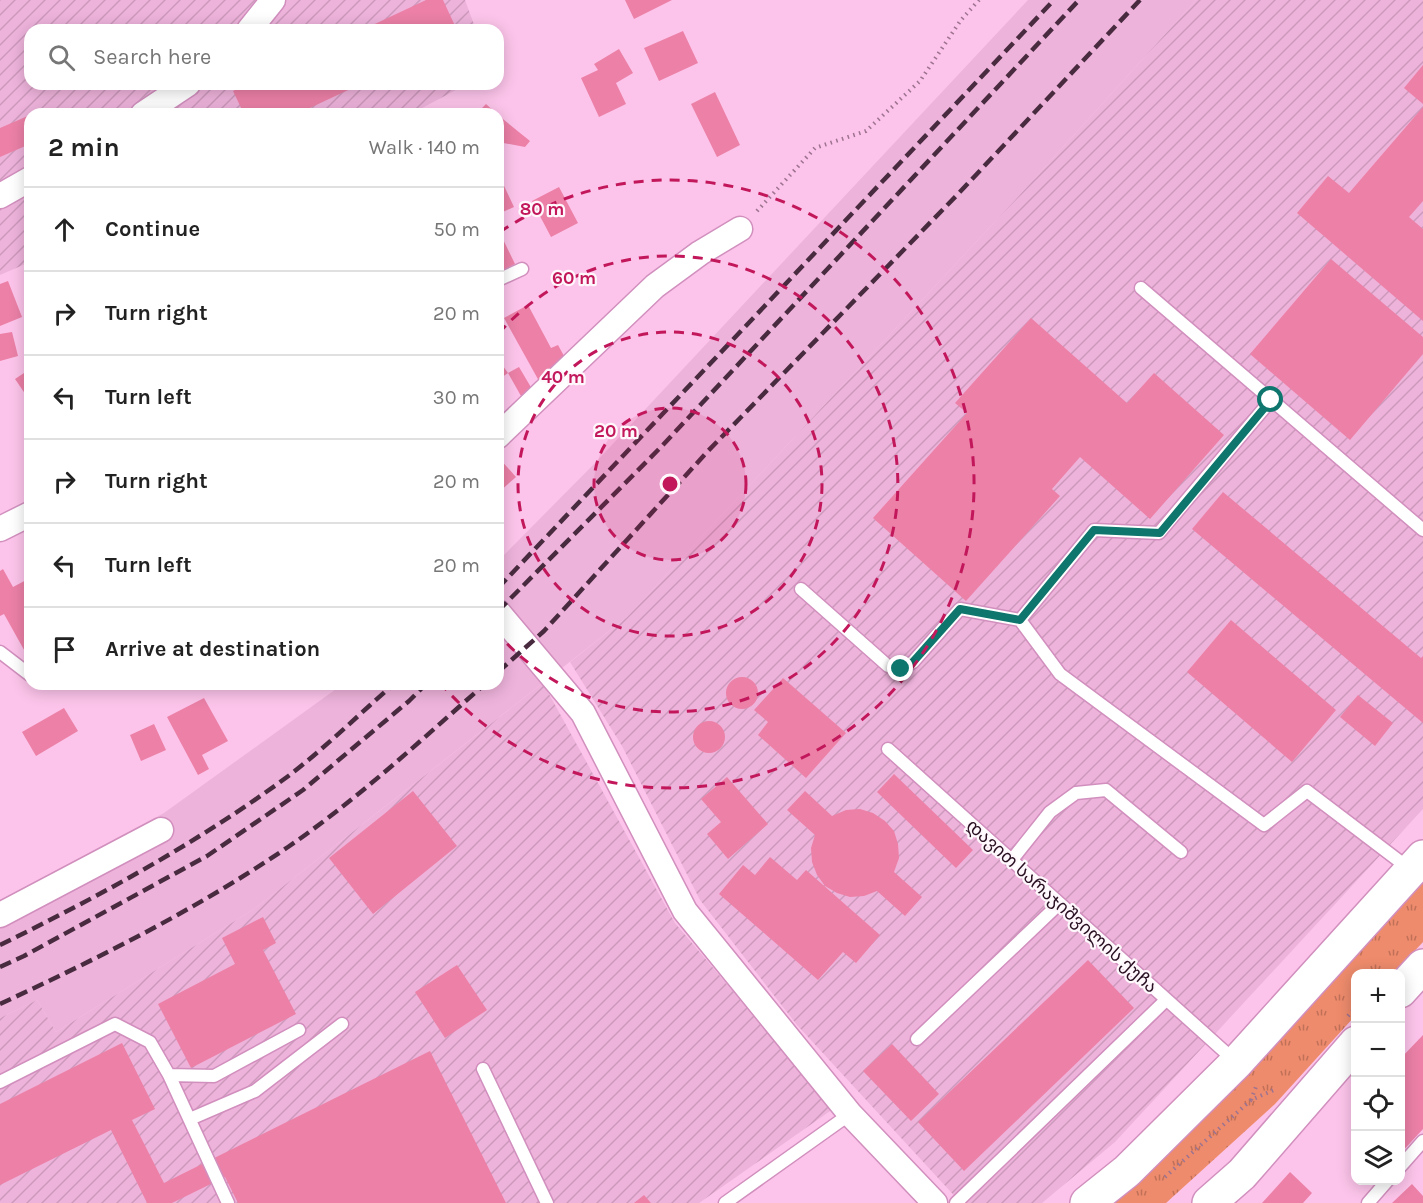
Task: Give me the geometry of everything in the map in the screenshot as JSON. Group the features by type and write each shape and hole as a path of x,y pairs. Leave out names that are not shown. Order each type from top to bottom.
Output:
{"main road":[{"path":"1087,1203 1127,1171 1236,1062 1417,864"},
{"path":"1405,987 1423,966"},
{"path":"1209,1203 1242,1174 1351,1049"}],"street":[{"path":"254,24 273,0"},
{"path":"152,108 179,90"},
{"path":"0,196 24,182"},
{"path":"504,430 655,286 700,253 740,229"},
{"path":"0,530 24,517"},
{"path":"504,619 583,713 685,910 850,1114 935,1203"},
{"path":"0,915 161,830"}],"lane":[{"path":"504,277 522,269"},
{"path":"1141,288 1423,530"},
{"path":"1020,620 1094,530 1160,533 1271,400"},
{"path":"801,589 888,666 901,669 913,662 960,609 1020,620 1060,674 1264,825 1307,791 1417,864"},
{"path":"0,652 24,670"},
{"name":"დავით სარაჯიშვილის ქუჩა","path":"888,749 1236,1062"},
{"path":"1011,861 1050,813 1076,793 1106,790 1181,852"},
{"path":"917,1039 1059,904"},
{"path":"956,1203 1166,1000"},
{"path":"0,1082 115,1024 150,1042 169,1075 228,1203"},
{"path":"190,1119 255,1091 342,1024"},
{"path":"169,1075 214,1076 299,1030"},
{"path":"483,1069 547,1203"},
{"path":"725,1203 850,1114"},
{"path":"1405,1162 1423,1141"},
{"path":"1368,1203 1384,1185"}],"path":[{"path":"740,229 815,148 866,131 920,81 961,20 979,0"},
{"path":"1163,1179 1251,1100"}],"shaded area":[{"path":"0,0 465,0 474,24 24,24 24,90 456,90 422,108 24,108 24,265 0,275"},
{"path":"1028,0 1196,0 1016,199 627,617 254,909 56,1032 37,1000 0,1018 0,900 164,813 335,690 504,690 504,555 596,462"},
{"path":"1196,0 1423,0 1423,809 1115,1142 1042,1203 961,1203 797,1025 700,900 622,746 570,662 627,617 1016,199"},
{"path":"543,683 675,923 833,1109 699,1203 0,1203 0,1018 37,1000 56,1032 254,909"}],"green space":[{"path":"1423,877 1423,942 1398,969 1351,969 1351,1020 1275,1104 1166,1203 1103,1203"}],"building":[{"path":"426,0 443,0 454,24 375,24"},
{"path":"625,0 672,0 634,19"},
{"path":"683,31 698,63 659,81 644,48"},
{"path":"619,49 633,73 616,83 626,104 599,117 581,78 598,70 594,64"},
{"path":"1423,65 1423,104 1404,88"},
{"path":"348,90 310,108 241,108 233,91"},
{"path":"715,92 740,145 717,157 691,104"},
{"path":"1423,107 1423,201 1409,217 1423,229 1423,321 1297,213 1328,176 1349,193"},
{"path":"24,118 24,147 0,157 0,128"},
{"path":"504,120 530,141 525,147 504,143"},
{"path":"504,186 514,207 504,211"},
{"path":"559,187 578,223 551,237 532,201"},
{"path":"504,241 515,264 504,270"},
{"path":"1331,259 1423,337 1423,354 1350,440 1250,354"},
{"path":"8,281 22,317 0,326 0,284"},
{"path":"528,305 551,348 558,345 569,365 539,381 504,318"},
{"path":"1031,318 1127,403 1154,373 1224,435 1150,519 1080,457 1052,489 1060,496 966,601 873,518 967,413 955,403"},
{"path":"12,332 18,356 0,361 0,334"},
{"path":"519,367 532,389 521,396 508,373"},
{"path":"24,373 24,392 15,379"},
{"path":"504,464 516,477 504,488"},
{"path":"1223,492 1421,658 1423,656 1423,723 1192,529"},
{"path":"3,569 13,587 24,581 24,650 4,614 0,616 0,571"},
{"path":"1231,620 1336,710 1292,762 1187,672"},
{"path":"742,677 753,682 758,693 753,704 742,709 731,704 726,693 731,682"},
{"path":"783,678 846,733 806,778 758,735 768,722 754,710"},
{"path":"1358,695 1393,723 1375,746 1340,717"},
{"path":"204,698 228,741 202,755 209,769 198,775 167,717"},
{"path":"64,708 78,731 36,756 22,732"},
{"path":"709,721 720,726 725,737 720,748 709,753 698,748 693,737 698,726"},
{"path":"154,724 166,750 141,761 130,735"},
{"path":"894,774 973,850 956,868 877,792"},
{"path":"727,777 768,824 728,859 707,834 721,822 701,799"},
{"path":"413,791 457,846 373,914 329,858"},
{"path":"805,791 832,816 846,810 860,809 873,813 894,831 899,858 894,872 922,897 905,916 877,891 864,896 850,897 825,886 812,862 811,848 815,835 787,810"},
{"path":"770,857 797,880 806,870 880,935 856,963 843,952 818,980 719,894 743,865 755,875"},
{"path":"263,917 276,943 263,950 296,1014 191,1068 158,1004 235,964 222,938"},
{"path":"1088,960 1134,1008 964,1171 918,1122"},
{"path":"457,965 487,1010 445,1038 415,992"},
{"path":"1423,1035 1423,1129 1405,1149 1405,1077 1405,1054"},
{"path":"122,1043 155,1109 132,1120 164,1183 430,1051 506,1203 238,1203 225,1177 172,1203 147,1203 111,1130 0,1185 0,1104"},
{"path":"892,1044 939,1094 911,1121 863,1071"},
{"path":"1290,1172 1312,1193 1303,1203 1262,1203"},
{"path":"1412,1184 1423,1196 1423,1203 1392,1203"},
{"path":"644,1195 651,1203 634,1203"}],"railway":[{"path":"504,582 1054,0"},
{"path":"504,605 661,447 1079,0"},
{"path":"504,667 544,631 708,451 959,193 1140,0"},
{"path":"0,945 111,888 183,846 253,801 301,766 387,690"},
{"path":"0,967 207,856 303,790 420,690"},
{"path":"0,1004 147,932 254,870 314,829 364,789 478,690"}],"route":[{"path":"901,669 913,662 960,609 1020,620 1094,530 1160,533 1271,400"}]}
